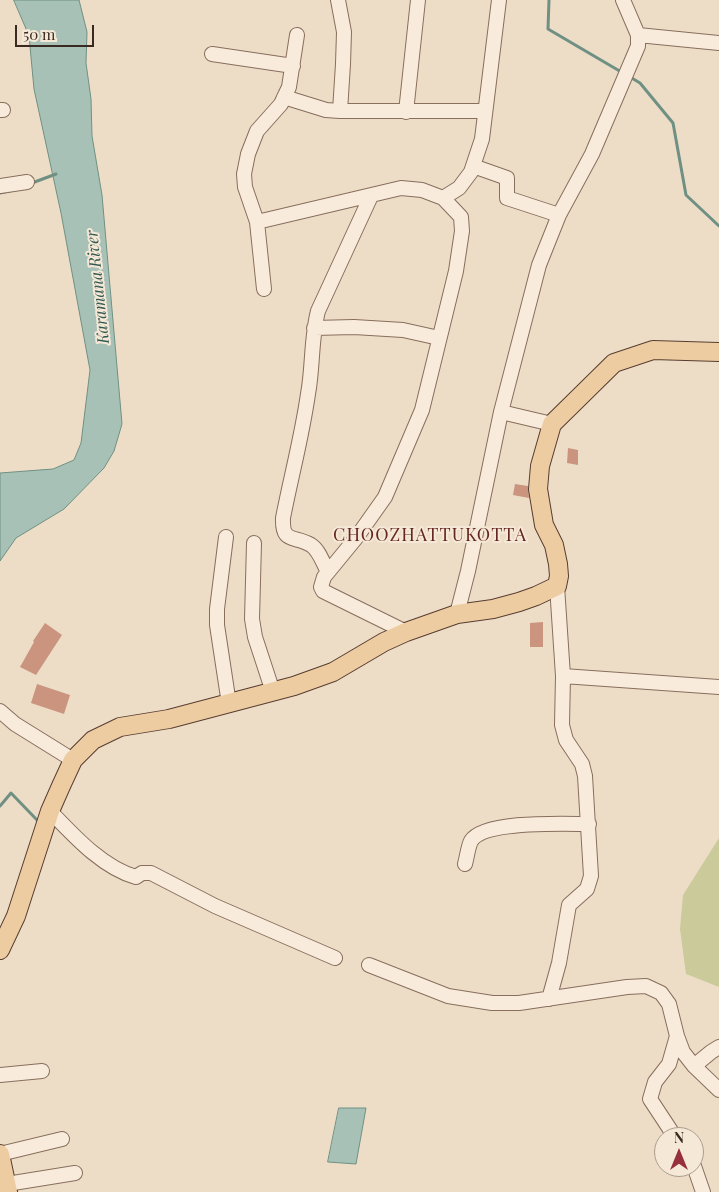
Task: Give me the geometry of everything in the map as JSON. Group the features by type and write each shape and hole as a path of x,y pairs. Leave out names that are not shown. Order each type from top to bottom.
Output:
{"main road":[{"path":"0,950 16,916 50,812 73,760 93,740 114,729 170,719 273,692 333,672 384,642 406,632 457,614 519,602 557,586 559,576 558,564 554,545 544,525 538,489 540,466 552,424 614,363 653,350 719,352"},
{"path":"0,1154 8,1188"}],"street":[{"path":"338,0 344,32 340,111"},
{"path":"406,112 418,0"},
{"path":"443,198 459,188 471,172 482,139 499,0"},
{"path":"457,614 501,412 534,283 559,215 592,154 638,46 638,35 623,0"},
{"path":"264,289 257,222 245,186 244,174 248,154 257,131 281,104 289,87 297,35"},
{"path":"638,35 719,43"},
{"path":"212,54 293,66"},
{"path":"284,97 326,110 340,111 486,111"},
{"path":"473,166 507,178 507,198 559,215"},
{"path":"0,186 27,182"},
{"path":"257,222 401,188 422,190 443,198 461,217 462,231 456,271 422,410 385,497 322,582 323,591 406,632"},
{"path":"328,572 318,553 311,545 287,537 282,529 308,397 314,328 326,291 371,196"},
{"path":"314,328 354,327 403,330 439,338"},
{"path":"501,412 552,424"},
{"path":"226,537 217,609 217,625 229,704"},
{"path":"254,543 252,619 255,637 273,692"},
{"path":"549,999 559,963 569,904 587,889 591,876 585,776 582,764 566,740 562,725 563,676 557,586"},
{"path":"563,676 719,688"},
{"path":"0,711 15,724 73,760"},
{"path":"50,812 84,846 127,875 136,877 142,873 151,873 215,906 335,958"},
{"path":"465,864 472,841 481,833 502,827 543,824 589,824"},
{"path":"369,965 448,996 492,1003 519,1003 627,987 646,986 661,993 669,1004 676,1036 683,1052 694,1066 719,1090"},
{"path":"668,1127 650,1099 655,1082 669,1064 676,1036"},
{"path":"694,1066 719,1047"},
{"path":"0,1075 42,1071"},
{"path":"0,1154 62,1139"},
{"path":"8,1188 75,1172"},
{"path":"698,1177 703,1192"}],"green space":[{"path":"719,838 719,987 686,974 680,929 683,895"}],"water":[{"name":"Karamana River","path":"14,0 79,0 87,32 86,63 91,99 92,136 102,195 122,424 114,451 104,468 64,509 16,538 0,561 0,473 53,469 74,460 81,443 90,370 61,213 34,89 29,36"},
{"path":"339,1108 366,1108 356,1164 328,1162"}],"building":[{"path":"568,448 578,450 578,465 567,463"},
{"path":"515,484 528,486 529,498 513,495"},
{"path":"543,622 543,647 530,647 530,623"},
{"path":"45,623 62,635 36,675 20,667 33,641"},
{"path":"37,684 70,695 64,714 31,703"}],"waterway":[{"path":"549,0 548,29 623,73"},
{"path":"630,77 640,83 673,123 686,195 719,226"},
{"path":"32,183 56,174"},
{"path":"0,193 14,190"},
{"path":"0,806 11,793 37,820"}],"district":[{"name":"CHOOZHATTUKOTTA","path":"430,535"}]}
